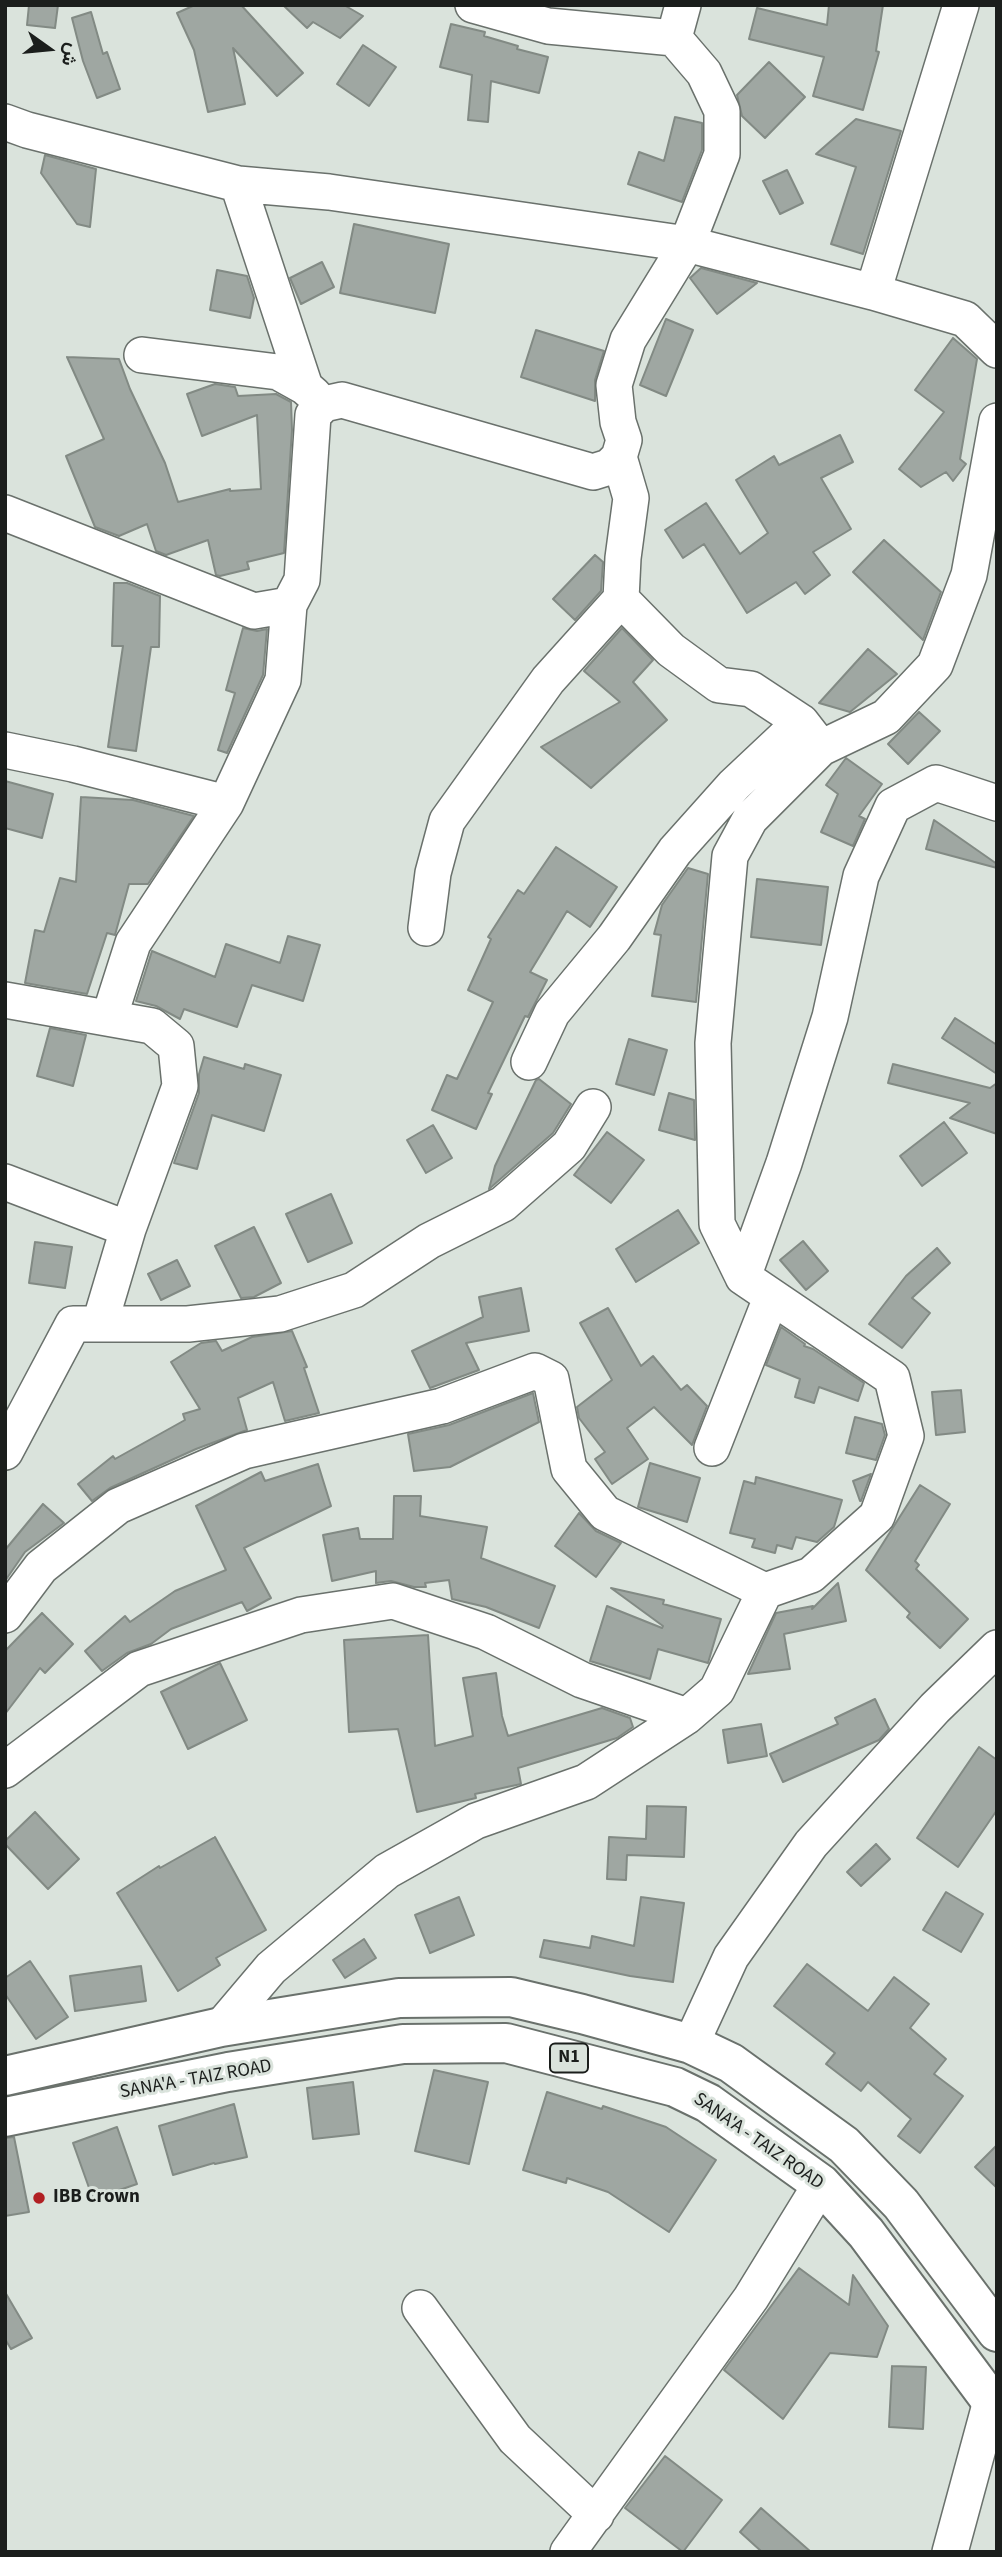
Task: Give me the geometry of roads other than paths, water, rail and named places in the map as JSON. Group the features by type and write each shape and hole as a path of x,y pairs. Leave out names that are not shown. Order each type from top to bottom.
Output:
{"highway":[{"name":"N1","path":"5,2076 220,2027 399,1998 512,1997 691,2044 731,2063 844,2145 901,2204 997,2332"},
{"path":"270,2021 276,2066"},
{"name":"SANA'A - TAIZ ROAD","path":"5,2116 228,2072 403,2044 506,2043 675,2087 708,2103 821,2184 866,2234 994,2405"}],"street":[{"path":"142,355 278,373 315,396 342,400 593,472 609,467 619,457 624,440 618,422 614,384 628,340 687,244 722,154 722,111 679,22 548,26 473,5"},
{"path":"873,292 961,5"},
{"path":"5,122 238,184 329,192 687,244 873,292 965,319 997,350"},
{"path":"110,1018 133,943 226,803 284,680 289,605 302,580 315,396 238,184"},
{"path":"528,1062 552,1013 614,938 675,851 734,785 811,735 886,717 935,665 969,575 997,421"},
{"path":"426,928 433,873 447,821 548,680 621,599 631,498 619,457"},
{"path":"5,513 254,611 289,605"},
{"path":"621,599 671,650 719,685 751,689 811,735"},
{"path":"220,2027 271,1968 387,1871 476,1821 586,1782 687,1716 717,1690 765,1591 811,1575 877,1516 906,1436 892,1378 743,1277 717,1224 713,1044 730,856 750,819 811,735"},
{"path":"5,750 73,764 226,803"},
{"path":"743,1277 784,1163 830,1017 861,876 893,806 936,783 997,803"},
{"path":"5,1000 152,1026 176,1046 180,1086 128,1229 100,1323"},
{"path":"5,1452 73,1324 188,1324 280,1314 354,1290 429,1241 503,1204 569,1146 593,1107"},
{"path":"5,1182 128,1229"},
{"path":"712,1448 771,1298"},
{"path":"5,1615 41,1567 118,1506 244,1451 442,1406 535,1371 551,1379 569,1469 605,1513 765,1591"},
{"path":"5,1770 139,1669 301,1615 393,1601 486,1632 582,1681 687,1716"},
{"path":"691,2044 731,1957 811,1844 935,1708 997,1648"},
{"path":"568,2552 751,2298 821,2184"},
{"path":"420,2308 515,2439 596,2515"},
{"path":"950,2552 994,2405"}],"place":[{"name":"IBB Crown","path":"39,2198"}]}
